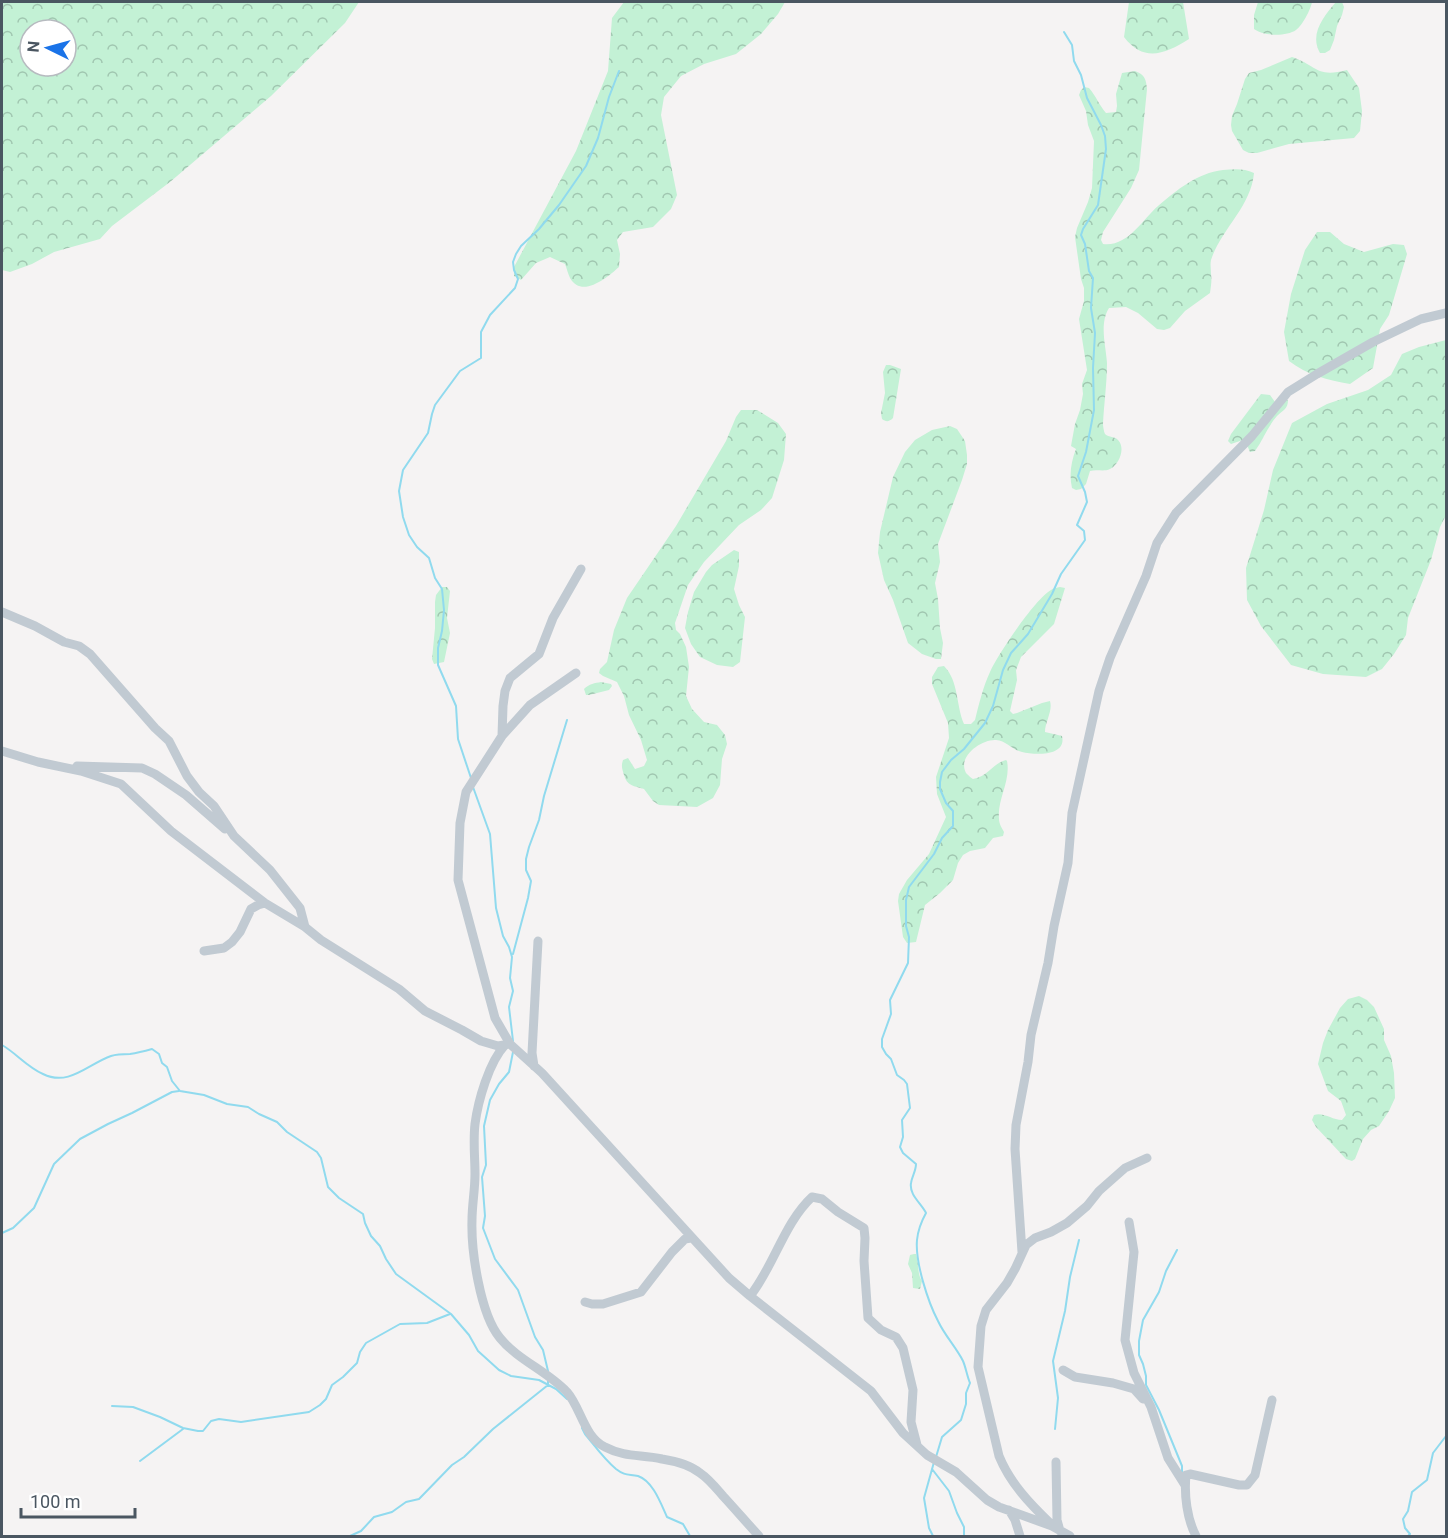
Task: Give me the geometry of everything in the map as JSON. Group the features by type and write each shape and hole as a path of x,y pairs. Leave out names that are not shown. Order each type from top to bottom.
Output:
{"street":[{"path":"1022,1252 1015,1149 1016,1125 1031,1035 1068,863 1072,813 1099,691 1157,543 1176,513 1252,435 1288,392 1373,342 1421,319 1446,313"},
{"path":"502,736 505,691 510,678 539,654 553,618 581,569"},
{"path":"2,612 64,642 79,646 90,654 169,741 187,776 214,806 234,836"},
{"path":"576,673 530,705 502,736 466,792 460,823 458,880 495,1018 508,1044 534,1066 729,1278 871,1391 898,1427 927,1455 956,1473 987,1500 1070,1536"},
{"path":"2,751 81,771 121,784 171,831 265,903 399,989 425,1011 481,1041 498,1046 508,1044"},
{"path":"55,765 142,768 155,774 186,795 270,870 300,908 305,927"},
{"path":"204,951 224,948 232,942 240,932 251,909 265,903"},
{"path":"534,1066 532,1053 538,941"},
{"path":"508,1044 497,1053 490,1068 475,1123 474,1147 472,1250 484,1307 498,1336 516,1354 563,1388 572,1398 588,1430 602,1446 621,1454 660,1458 680,1463 700,1472 759,1536"},
{"path":"1056,1528 1031,1504 1004,1468 996,1446 978,1367 981,1326 986,1310 1007,1283 1026,1245 1035,1238 1067,1223 1125,1168 1147,1158"},
{"path":"750,1296 761,1282 771,1259 801,1207 812,1197 822,1199 864,1228 868,1318 881,1330 896,1336 903,1348 913,1390 911,1422 918,1447"},
{"path":"1129,1222 1134,1252 1125,1341 1134,1373 1151,1407 1168,1458 1185,1485"},
{"path":"585,1302 592,1305 603,1305 641,1292 672,1252 685,1239 691,1238"},
{"path":"1063,1370 1075,1377 1134,1389 1151,1407"},
{"path":"1196,1536 1190,1525 1186,1475 1247,1485 1255,1475 1272,1400"},
{"path":"1056,1462 1056,1528"},
{"path":"1009,1510 1020,1536"}],"green space":[{"path":"2,2 359,2 345,23 271,96 170,182 112,226 100,239 54,252 32,264 10,272 2,270"},
{"path":"624,2 785,2 761,34 736,54 704,64 681,76 664,97 661,115 677,195 671,209 653,227 623,232 617,240 620,254 619,267 595,284 581,287 570,278 565,264 550,257 536,263 521,280 514,276 514,267 576,151 608,71 612,18"},
{"path":"1129,2 1183,2 1189,39 1163,52 1147,53 1139,50 1124,37"},
{"path":"1258,2 1312,2 1306,17 1298,28 1286,34 1275,35 1254,29 1254,15"},
{"path":"1336,2 1342,2 1344,7 1342,15 1330,50 1320,53 1316,39 1317,32 1323,19"},
{"path":"1292,57 1323,72 1347,70 1359,88 1362,111 1360,131 1354,138 1289,144 1249,153 1243,150 1231,125 1245,79 1249,73"},
{"path":"1135,71 1144,78 1147,89 1139,170 1131,188 1103,232 1101,240 1103,244 1112,244 1127,237 1158,206 1196,178 1223,170 1235,169 1254,173 1247,197 1211,260 1210,293 1185,311 1170,328 1164,330 1157,329 1138,313 1126,307 1109,308 1104,321 1107,378 1103,425 1105,434 1117,439 1120,443 1121,452 1119,460 1113,467 1090,471 1086,484 1076,490 1072,488 1071,473 1076,449 1071,446 1083,394 1082,384 1087,370 1079,319 1084,301 1084,288 1075,237 1092,188 1094,141 1079,95 1084,87 1089,88 1106,113 1116,112 1116,94 1122,73"},
{"path":"1317,232 1330,232 1344,244 1364,252 1393,244 1404,245 1407,254 1389,315 1380,329 1373,368 1350,384 1318,376 1289,361 1284,332 1291,294 1305,250"},
{"path":"1446,340 1446,515 1408,618 1406,635 1382,669 1366,677 1323,674 1291,665 1261,626 1247,600 1246,568 1264,510 1273,470 1292,423 1327,404 1368,390 1391,375 1402,354"},
{"path":"886,365 901,369 893,418 888,421 882,419 881,413 885,393 883,372"},
{"path":"1261,394 1270,395 1275,402 1288,400 1288,403 1271,424 1255,451 1250,452 1243,440 1231,444 1228,441"},
{"path":"741,410 757,410 778,423 786,434 784,460 772,498 761,510 739,525 704,562 688,585 675,623 676,630 686,647 689,667 686,696 692,709 704,722 717,725 725,735 727,744 722,759 720,785 713,798 697,807 659,805 644,789 631,785 625,779 623,760 628,758 635,769 644,766 647,760 617,682 599,673 607,662 614,630 627,598 676,526 726,441"},
{"path":"950,426 957,429 965,441 967,464 938,544 940,562 935,583 943,643 941,659 936,659 922,654 908,643 884,580 878,553 880,532 893,477 905,452 915,440 932,430"},
{"path":"734,550 739,552 739,566 734,589 745,617 740,662 733,667 717,665 700,657 691,644 685,628 694,592 706,572"},
{"path":"442,587 447,587 450,591 447,618 450,633 444,662 434,664 432,659 435,602 436,595"},
{"path":"1060,587 1065,588 1054,624 1021,657 1016,670 1017,680 1010,711 1013,714 1017,713 1050,701 1045,732 1062,736 1060,748 1048,753 1034,754 1018,751 1000,741 990,740 972,750 968,755 964,767 966,773 973,779 1007,761 1007,776 999,812 1003,836 993,838 985,848 963,855 953,880 925,905 916,942 907,943 903,937 899,894 907,880 929,854 946,817 937,794 936,777 949,738 948,723 932,684 932,677 938,667 944,666 955,686 964,724 971,724 975,720 990,672 1009,640 1044,595"},
{"path":"601,682 612,686 609,690 586,695 584,689 586,687"},
{"path":"1359,996 1374,1007 1384,1029 1384,1040 1391,1056 1394,1073 1395,1098 1379,1126 1371,1130 1363,1139 1352,1161 1346,1159 1312,1120 1314,1115 1318,1114 1342,1120 1346,1115 1341,1101 1328,1091 1318,1064 1328,1030 1340,1008 1348,999"},
{"path":"916,1254 922,1281 920,1289 913,1288 912,1273 908,1264 910,1255"}],"waterway":[{"path":"936,1457 942,1437 961,1420 970,1383 963,1361 934,1313 923,1282 917,1240 926,1213 911,1187 916,1164 903,1153 900,1147 903,1137 902,1120 910,1108 907,1084 897,1075 891,1059 882,1047 882,1039 891,1014 890,1000 908,963 909,937 906,926 906,900 909,887 934,854 942,838 953,826 953,811 946,803 940,789 942,772 985,723 1011,653 1028,634 1061,574 1085,540 1084,531 1077,525 1087,502 1078,476 1086,452 1094,410 1095,333 1091,308 1093,278 1089,271 1085,244 1081,235 1098,205 1106,149 1105,136 1087,98 1081,75 1074,61 1072,45 1064,32"},
{"path":"471,778 458,739 456,706 438,665 438,648 444,610 442,589 435,578 429,558 417,547 409,535 403,517 399,491 403,470 428,433 435,405 460,371 481,358 481,332 490,315 515,288 518,279 513,262 516,254 559,205 586,166 598,138 619,71"},
{"path":"513,954 531,881 526,870 526,859 567,720"},
{"path":"473,787 490,834 496,908 503,936 512,957 510,978 513,991 509,1007 513,1041"},
{"path":"2,1045 37,1071 61,1078 78,1073 111,1056 152,1049 159,1054 172,1081 180,1091 204,1095 227,1104 248,1107 277,1122 287,1132 317,1152 321,1158 328,1187 339,1198 363,1214 371,1236 380,1246 396,1274 451,1314 469,1335 478,1351 499,1370 511,1376 539,1380 556,1389 567,1399"},
{"path":"513,1052 509,1072 490,1100 484,1126 486,1165 482,1177 485,1216 483,1228 495,1259 518,1290 535,1337 543,1350 548,1371"},
{"path":"2,1233 13,1228 34,1208 54,1164 80,1139 172,1092 179,1091"},
{"path":"1055,1429 1058,1398 1053,1361 1079,1240"},
{"path":"1177,1250 1166,1271 1159,1292 1143,1320 1139,1355 1146,1376 1146,1385 1173,1444 1182,1466 1182,1473"},
{"path":"112,1406 133,1407 183,1428 198,1431 203,1431 211,1421 219,1419 241,1422 309,1412 326,1399 332,1385 357,1363 366,1343 400,1324 427,1323 450,1314"},
{"path":"350,1536 361,1531 374,1517 392,1512 406,1502 419,1499 452,1465 548,1385 548,1380"},
{"path":"582,1428 616,1469 624,1474 638,1476 648,1483 667,1517 683,1524 690,1536"},
{"path":"140,1461 183,1429"},
{"path":"1408,1536 1410,1534 1405,1528 1403,1519 1408,1511 1412,1492 1427,1480 1433,1453 1446,1436"},
{"path":"933,1536 929,1528 924,1498 934,1462"},
{"path":"932,1469 949,1491 964,1527 964,1536"}]}
